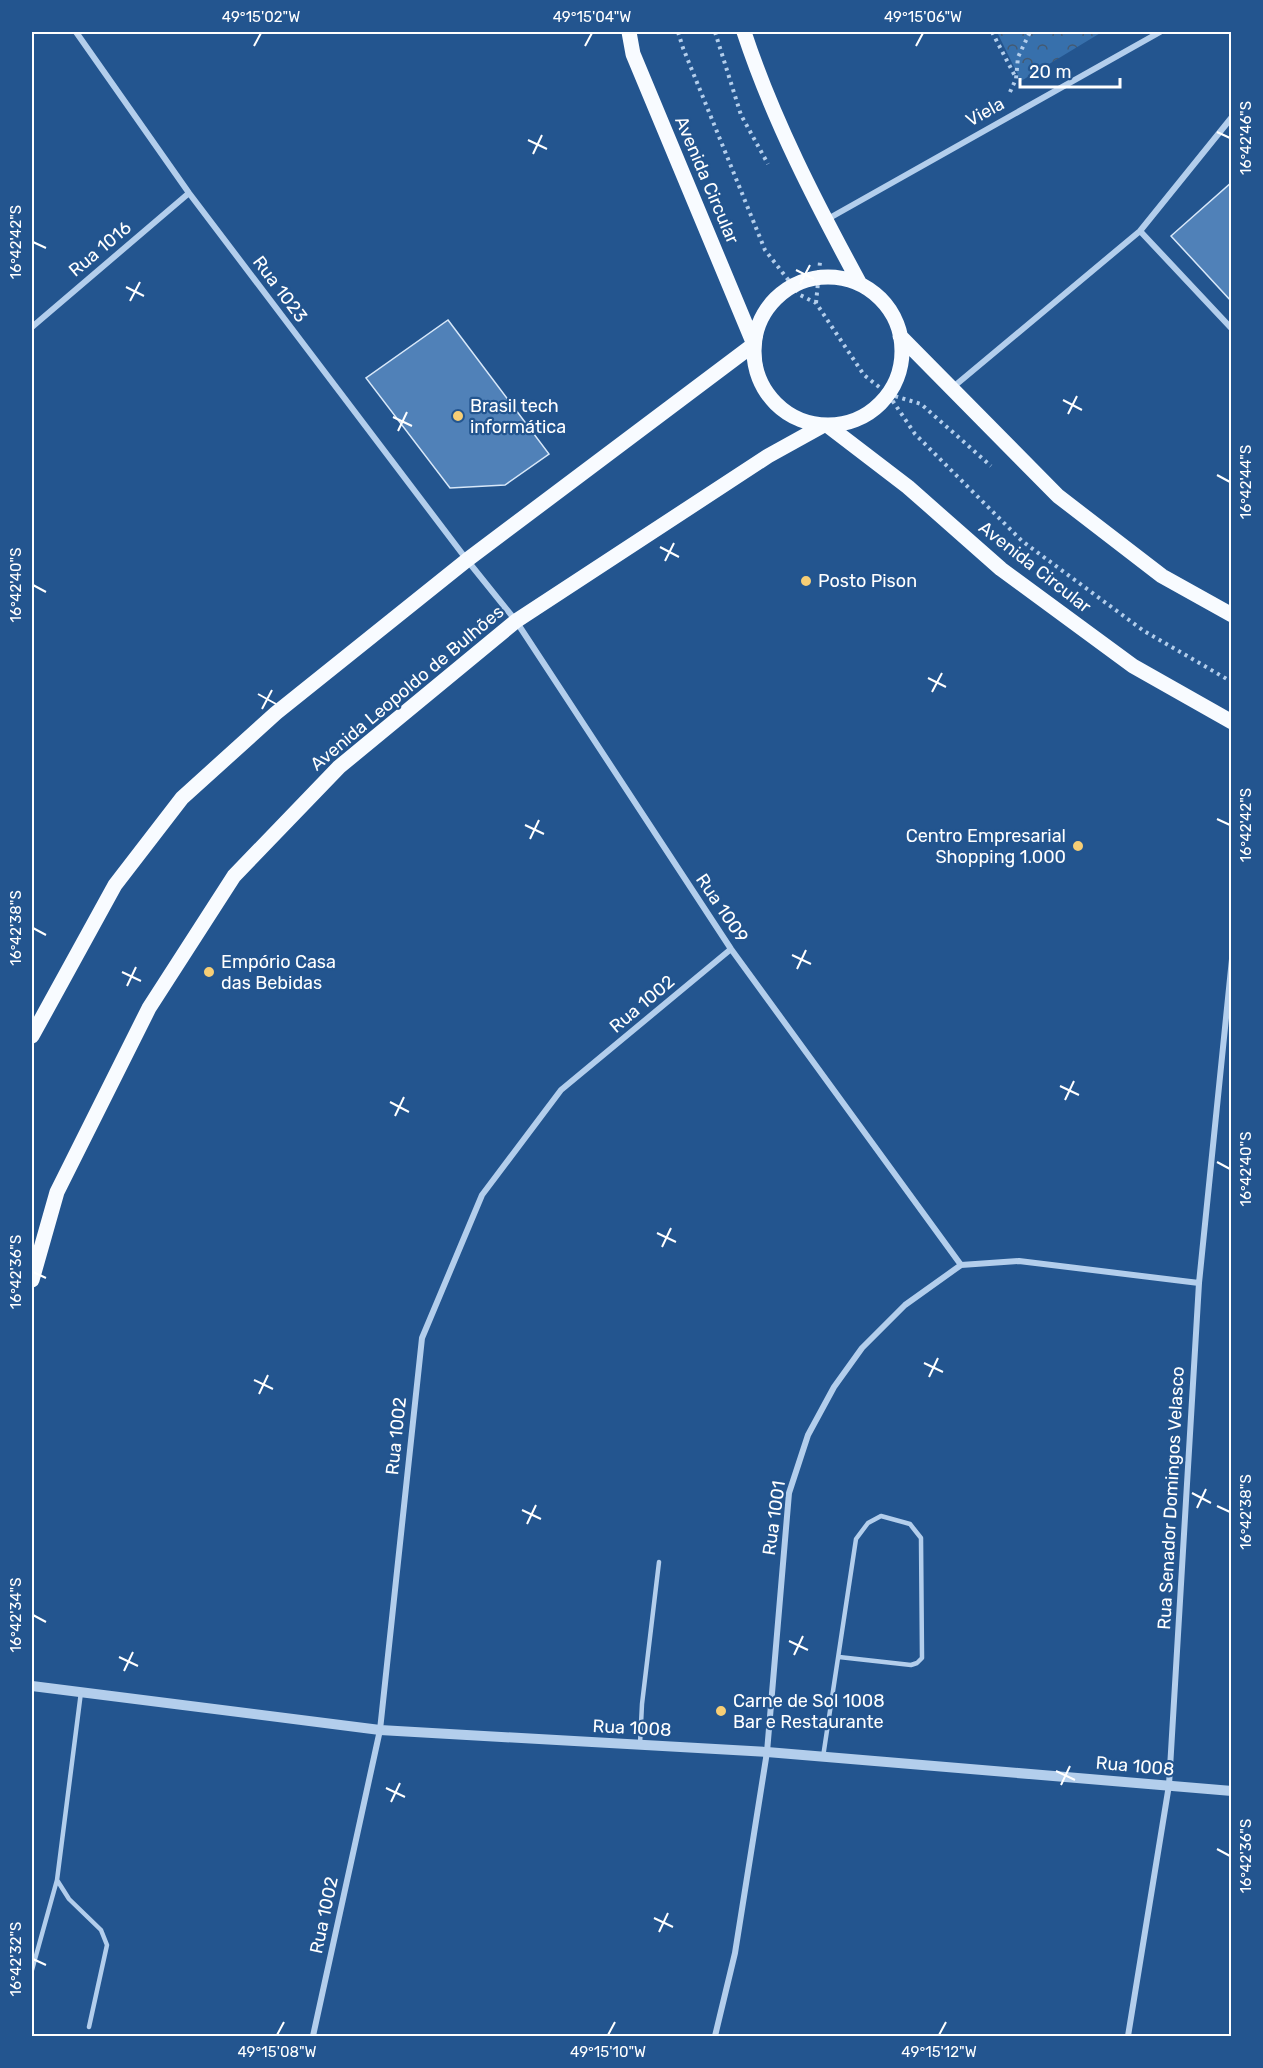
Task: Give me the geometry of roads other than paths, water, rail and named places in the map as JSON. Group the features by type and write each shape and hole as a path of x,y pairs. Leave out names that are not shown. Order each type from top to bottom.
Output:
{"main road":[{"name":"Avenida Circular","path":"628,32 633,54 753,343 756,368 765,390 780,407 801,420 826,425 908,487 1001,569 1133,666 1232,722"},
{"path":"744,32 778,121 825,220 860,284"},
{"path":"32,1036 115,885 182,798 276,713 467,560 753,343 760,319 774,299 793,285 818,277 840,278 860,284 879,297 893,315 900,336 902,357 897,377 888,394 876,408 844,423 826,425"},
{"path":"900,336 1058,496 1162,576 1232,615"},
{"name":"Avenida Leopoldo de Bulhões","path":"32,1280 57,1192 144,1018 234,876 339,767 516,621 768,456 826,425"}],"street":[{"name":"Rua 1023","path":"76,32 189,193 467,560"},
{"name":"Viela","path":"825,220 1160,32"},
{"path":"951,388 1140,231 1232,117"},
{"name":"Rua 1016","path":"32,327 189,193"},
{"path":"1140,231 1232,329"},
{"name":"Rua 1009","path":"467,560 516,621 731,949 961,1265"},
{"name":"Rua 1002","path":"313,2037 380,1730 422,1338 482,1196 561,1090 731,949"},
{"name":"Rua Senador Domingos Velasco","path":"1128,2037 1169,1785 1199,1283 1232,959"},
{"path":"961,1265 1019,1261 1199,1283"},
{"name":"Rua 1001","path":"714,2037 735,1953 767,1752 789,1493 808,1435 834,1387 861,1348 905,1305 961,1265"},
{"name":"Rua 1008","path":"32,1686 380,1730 767,1752 1232,1791"}],"lane":[{"path":"823,1757 856,1539 868,1523 881,1516 910,1524 921,1538 922,1658 917,1664 911,1665 839,1657"},
{"path":"640,1744 642,1704 659,1562"},
{"path":"32,1970 57,1880 81,1692"},
{"path":"57,1880 69,1899 101,1930 107,1945 89,2027"}],"place":[{"name":"Brasil tech informática","path":"458,416"},
{"name":"Posto Pison","path":"806,581"},
{"name":"Centro Empresarial Shopping 1.000","path":"1078,846"},
{"name":"Empório Casa das Bebidas","path":"209,972"},
{"name":"Carne de Sol 1008 Bar e Restaurante","path":"721,1711"}]}
